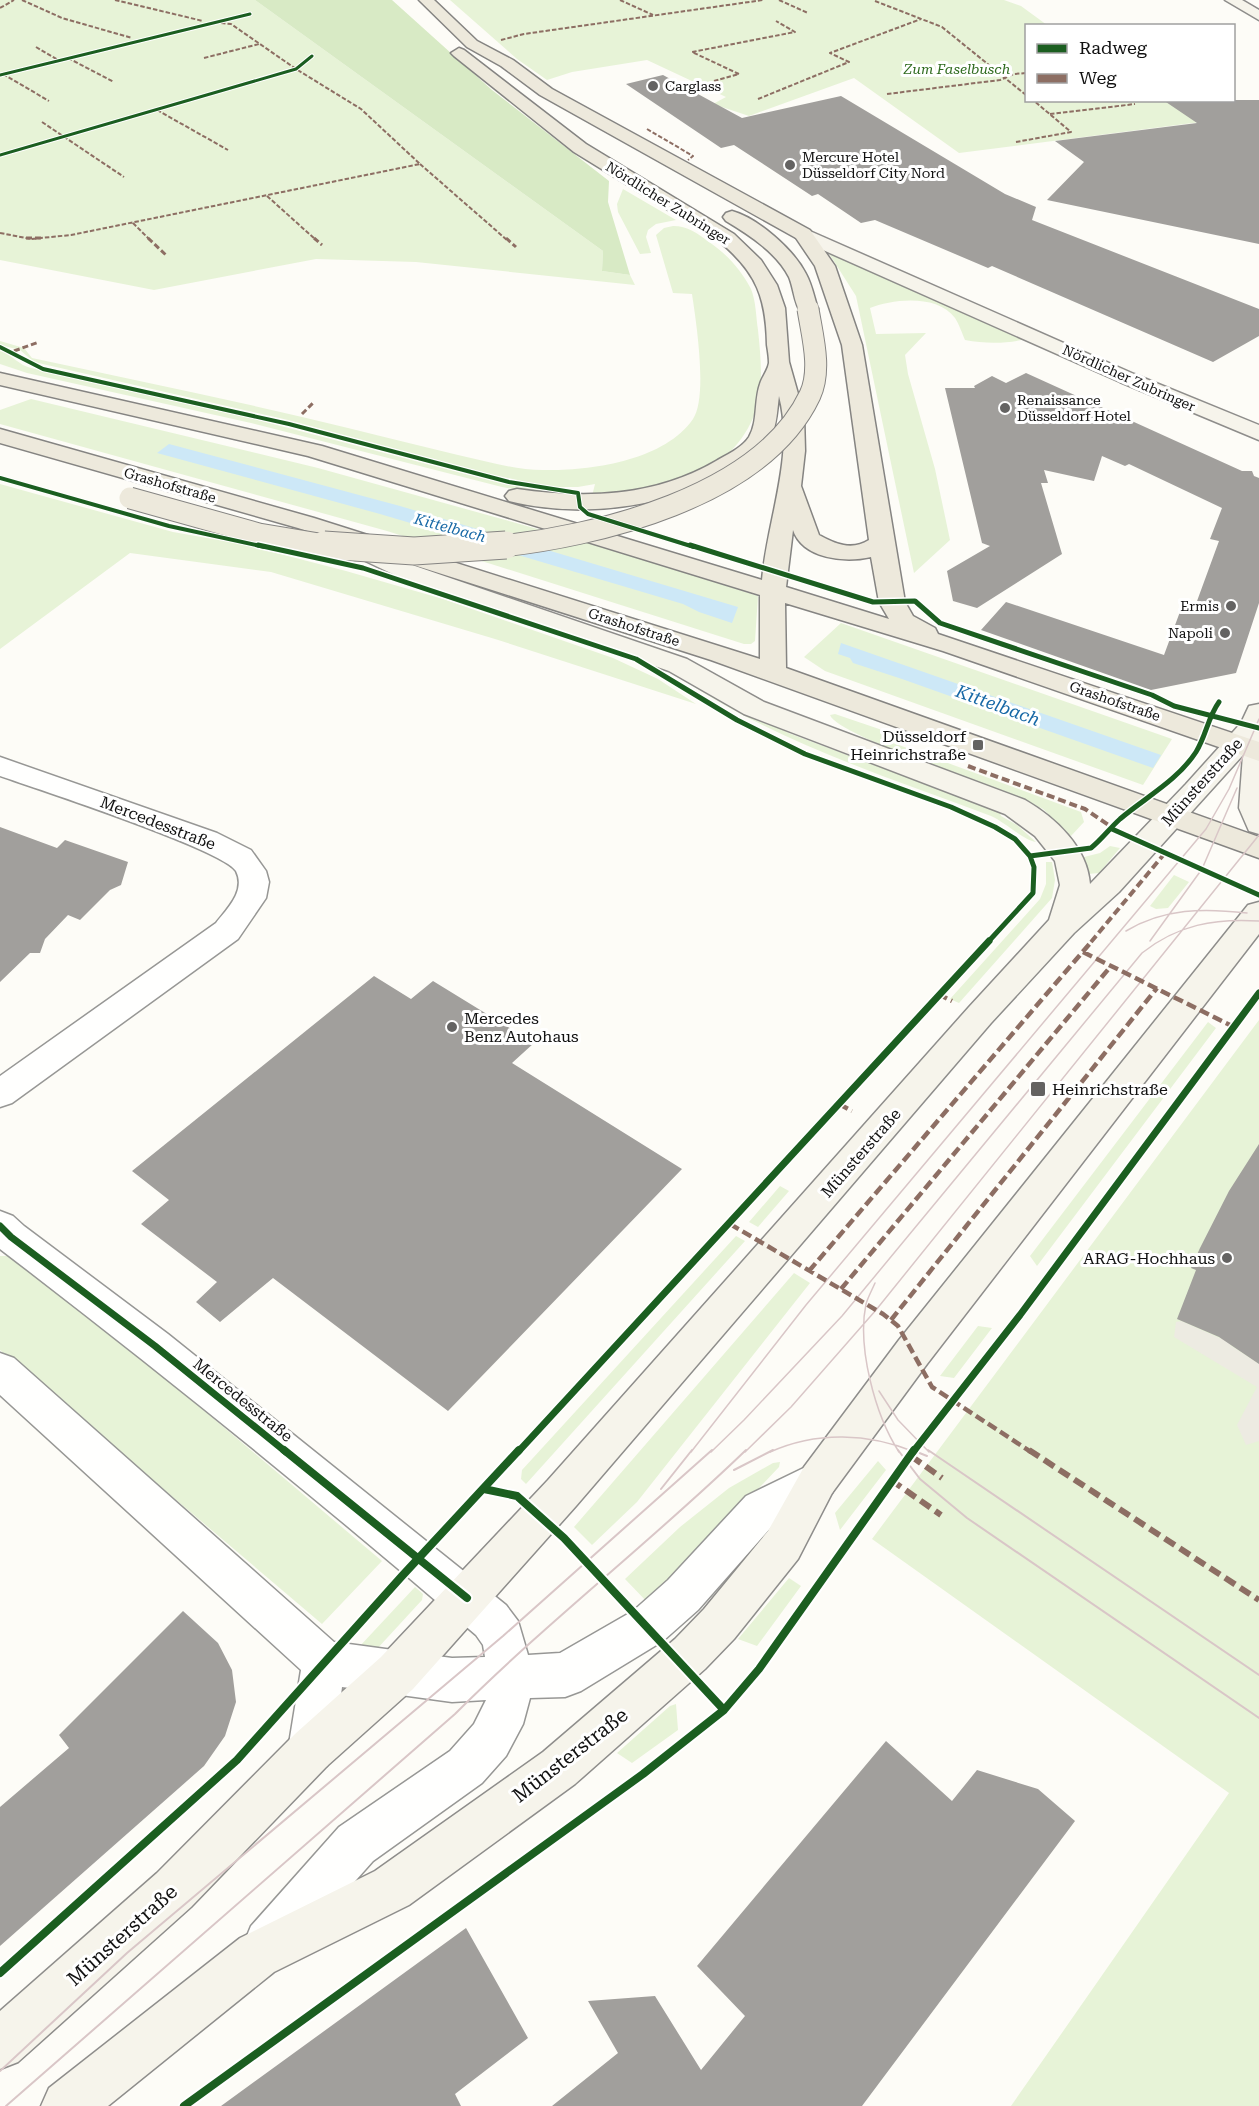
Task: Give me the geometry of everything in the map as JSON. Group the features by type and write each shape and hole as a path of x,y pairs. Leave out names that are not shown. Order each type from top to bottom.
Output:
{"main road":[{"name":"Nördlicher Zubringer","path":"426,0 471,44 507,63 546,92 802,234 1127,378 1259,433"},
{"path":"1232,0 1259,16"},
{"name":"Nördlicher Zubringer","path":"447,43 580,148 708,225 747,254 764,277 777,320 780,362 793,414 790,487 776,556 773,595 773,663"},
{"path":"471,44 518,85 548,107 636,160"},
{"path":"656,173 677,185"},
{"path":"0,459 217,523 301,543 408,552 514,545 604,527 658,510 700,493 745,466 784,436 801,414 811,392 814,349 808,309 799,279 789,262 770,244 718,209"},
{"name":"Nördlicher Zubringer","path":"802,234 825,266 852,345 881,543 896,611 903,621 952,646"},
{"path":"314,451 376,459 526,498 579,501 642,496 698,480 721,468 756,443 766,417 769,390 780,362"},
{"path":"6,402 21,392 23,388 10,381"},
{"name":"Grashofstraße","path":"10,381 314,451 773,595 952,646 1253,737"},
{"name":"Grashofstraße","path":"0,436 306,523 773,663 1259,848"},
{"path":"790,487 808,538 825,548 844,553 865,552 881,543"},
{"path":"306,523 406,571 678,665 754,708 1015,807 1040,822 1065,852 1075,884 1063,925"},
{"path":"773,663 774,690 782,708 804,728"},
{"path":"1253,737 1253,808 1259,825"},
{"name":"Münsterstraße","path":"0,2044 174,1890 311,1750 397,1673 467,1598 876,1137 980,1015 1063,925 1108,885 1172,816 1253,737"},
{"name":"Münsterstraße","path":"68,2106 256,1955 392,1888 559,1768 647,1694 690,1654 718,1624 783,1545 818,1480 913,1352 1259,913"}],"street":[{"name":"Mercedesstraße","path":"0,766 207,840 241,858 251,871 254,882 248,905 227,931 0,1094"},
{"name":"Mercedesstraße","path":"0,1226 11,1237 155,1346 467,1598"},
{"path":"0,1370 324,1662 397,1673"},
{"name":"Münsterstraße","path":"397,1673 452,1680 566,1675 648,1626 683,1595 760,1510 818,1480"},
{"name":"Münsterstraße","path":"256,1955 356,1844 466,1767 490,1740 507,1708 511,1677 503,1636 491,1620 467,1598"},
{"path":"311,1750 324,1662"}],"green space":[{"path":"0,0 255,0 603,251 602,271 630,275 635,285 416,262 316,259 154,290 0,260"},
{"path":"255,0 392,0 492,90 609,181 608,202 630,275 602,271 603,251"},
{"name":"Zum Faselbusch","path":"450,0 1004,0 1021,6 1046,24 1025,24 1025,102 1178,102 1208,121 959,153 854,78 749,116 713,104 726,97 647,60 572,72 547,80 517,59"},
{"path":"623,189 676,220 656,224 648,230 646,237 651,253 640,254 618,212 617,204"},
{"path":"673,226 692,231 716,247 743,275 751,289 760,348 759,396 750,425 729,453 716,464 683,479 626,492 592,496 595,484 578,487 551,487 498,476 288,420 34,362 20,350 0,345 0,341 24,348 32,358 269,409 500,465 521,469 562,470 603,465 625,461 664,445 693,419 697,408 700,394 700,358 692,294 673,293 656,235 664,228"},
{"path":"828,252 1029,338 997,343 965,340 955,318 947,310 926,302 890,302 870,308 876,334 926,333 905,355 908,374 935,469 950,540 914,573 856,296"},
{"path":"0,351 31,368 254,419 504,484 567,494 540,494 502,487 251,423 27,373 0,364"},
{"path":"31,399 318,468 617,551 758,596 755,641 751,644 744,644 387,531 0,424 0,410"},
{"path":"0,484 173,532 241,544 443,599 613,658 658,679 696,704 495,639 271,572 130,553 0,649"},
{"path":"841,623 1172,739 1143,785 825,671 804,657"},
{"path":"688,678 736,707 791,734 1000,812 1001,816 1017,825 1036,842 1025,838 991,816 871,772 793,739 718,701 682,679"},
{"path":"835,714 888,732 892,735 888,741 1081,812 1084,822 1071,836 1043,809 1021,798 917,760 859,735 839,724 830,715"},
{"path":"1110,846 1120,848 1099,873 1088,874 1084,857 1100,853"},
{"path":"1046,862 1052,862 1055,880 1052,898 959,1003 950,999 1040,899 1046,884"},
{"path":"1174,875 1189,882 1168,908 1156,909 1150,906"},
{"path":"1259,1020 1259,2106 1011,2106 1229,1793 872,1539"},
{"path":"1208,1022 1216,1028 1037,1266 1030,1256"},
{"path":"780,1186 789,1191 758,1227 749,1222"},
{"path":"736,1236 745,1241 526,1484 521,1479 522,1470"},
{"path":"0,1256 21,1256 382,1561 322,1624 0,1350"},
{"path":"794,1273 810,1283 637,1502 592,1545 574,1527"},
{"path":"978,1326 992,1328 954,1378 940,1376"},
{"path":"878,1461 886,1470 840,1530 835,1513"},
{"path":"780,1462 779,1467 649,1604 625,1579 680,1527 729,1488 773,1463"},
{"path":"789,1578 801,1586 757,1646 738,1639"},
{"path":"415,1587 423,1594 422,1600 376,1650 359,1647"},
{"path":"676,1704 678,1730 632,1763 617,1753 670,1706"}],"shaded area":[{"path":"1181,1321 1231,1343 1230,1345 1259,1364 1259,1441 1246,1445 1237,1425 1257,1387 1174,1337 1176,1322"}],"water":[{"name":"Kittelbach","path":"169,444 400,506 738,607 732,623 683,604 380,514 157,453"},
{"name":"Kittelbach","path":"841,643 1161,755 1153,768 853,663 850,658 838,654"}],"building":[{"path":"663,75 742,118 841,96 1005,194 1036,207 1032,220 1259,309 1259,336 1213,362 992,266 988,268 875,220 861,223 818,194 812,196 734,145 721,148 626,84"},
{"path":"1259,100 1259,244 1047,200 1084,162 1055,141 1197,123 1166,102"},
{"path":"1026,373 1242,471 1252,471 1254,476 1259,478 1259,603 1236,673 1151,690 981,630 1006,602 1164,655 1181,609 1193,612 1219,541 1210,539 1222,508 1129,464 1125,466 1102,456 1094,481 1044,470 1048,483 1041,483 1062,554 977,608 953,601 947,571 990,546 982,543 945,388 975,388 974,386 992,376 1006,383"},
{"path":"0,827 57,848 65,840 128,862 121,885 110,890 80,920 68,915 45,939 40,953 30,953 0,982"},
{"path":"374,976 411,999 433,981 534,1043 512,1063 682,1169 448,1411 273,1278 220,1322 196,1302 217,1282 141,1224 169,1200 132,1171"},
{"name":"ARAG-Hochhaus","path":"1259,1144 1259,1364 1219,1337 1177,1319 1196,1270 1191,1268 1200,1248 1229,1191"},
{"path":"183,1611 218,1643 232,1670 236,1702 225,1736 204,1766 0,1946 0,1807 69,1748 59,1735"},
{"path":"886,1741 952,1801 977,1770 1038,1789 1075,1821 862,2106 552,2106 618,2053 588,2001 655,1996 701,2070 745,2016 697,1966"},
{"path":"466,1928 528,2038 455,2094 461,2106 221,2106"}],"tram line":[{"path":"691,1452 806,1305 1206,829 1229,789 1259,719"},
{"path":"1169,914 1202,869 1237,788"},
{"path":"1198,910 1259,835"},
{"path":"1169,914 1198,910"},
{"path":"1182,930 1198,910"},
{"path":"1198,910 1247,913"},
{"path":"1126,931 1140,923 1169,914"},
{"path":"1150,941 1169,914"},
{"path":"1182,930 1212,922 1259,921"},
{"path":"711,1452 842,1316 1142,953 1155,943 1182,930"},
{"path":"864,1324 1182,930"},
{"path":"864,1324 866,1304 875,1283"},
{"path":"745,1452 791,1407 864,1324"},
{"path":"864,1324 866,1360 870,1380 882,1419 895,1445"},
{"path":"879,1391 898,1420 929,1452"},
{"path":"770,1452 806,1440 843,1437 861,1438 895,1445"},
{"path":"895,1445 915,1452"},
{"path":"895,1445 899,1452"},
{"path":"661,1489 692,1450"},
{"path":"0,2071 127,1953 503,1636 712,1450"},
{"path":"6,2106 455,1714 526,1646 674,1517 746,1450"},
{"path":"734,1470 773,1450"},
{"path":"898,1450 920,1479 967,1518 1259,1718"},
{"path":"912,1450 927,1456"},
{"path":"928,1450 1259,1675"}],"marked path":[{"path":"0,8 14,0"},
{"path":"22,0 62,18 132,38"},
{"path":"115,0 203,21"},
{"path":"620,0 653,15"},
{"path":"501,40 524,34 763,0"},
{"path":"779,0 808,13"},
{"path":"875,1 942,27 1025,94"},
{"path":"758,99 849,62 830,53 921,19"},
{"path":"714,81 739,74 692,52 795,32 776,21"},
{"path":"0,233 31,239 71,235 420,164 361,109 296,69 231,24 221,23"},
{"path":"204,58 259,44"},
{"path":"36,47 58,60"},
{"path":"68,58 114,82"},
{"path":"887,94 1000,80 1014,74 1025,73"},
{"path":"3,74 49,101"},
{"path":"1016,142 1071,132 1035,102"},
{"path":"1050,114 1135,104"},
{"path":"157,110 228,150"},
{"path":"42,122 124,177"},
{"path":"647,129 693,156 688,160"},
{"path":"420,164 516,247"},
{"path":"267,196 322,245"},
{"path":"133,223 167,256"},
{"path":"14,351 39,342"},
{"path":"302,414 313,403"},
{"path":"968,766 1085,809 1116,830"},
{"path":"809,1271 1057,983 1165,853"},
{"path":"1083,952 1232,1026"},
{"path":"841,1289 1111,966"},
{"path":"891,1320 1157,988"},
{"path":"938,994 952,1001"},
{"path":"839,1104 852,1111"},
{"path":"730,1224 883,1314 898,1326 932,1387 1259,1600"},
{"path":"911,1456 942,1478"},
{"path":"891,1480 941,1515"}],"cycle path":[{"path":"0,75 250,14"},
{"path":"0,155 296,69 312,56"},
{"path":"0,347 12,351 43,369 289,424 509,482 578,493 580,507 588,514 873,602 915,601 940,623 1152,695 1174,706 1259,728"},
{"path":"0,478 169,526 363,568 636,659 737,720 805,754 951,807 995,827 1015,839 1030,856 1034,867 1033,893 1027,902 938,994 730,1224 402,1576 237,1760 0,1973"},
{"path":"1030,856 1091,848 1096,844 1120,820 1172,779 1189,762 1200,746 1214,708 1219,702"},
{"path":"1112,829 1259,895"},
{"path":"184,2106 643,1774 724,1710 759,1669 891,1480 1020,1315 1259,993"},
{"path":"0,1226 11,1237 155,1346 467,1598"},
{"path":"484,1489 517,1496 564,1538 724,1710"}],"place":[{"name":"Carglass","path":"653,86"},
{"name":"Mercure Hotel Düsseldorf City Nord","path":"790,165"},
{"name":"Renaissance Düsseldorf Hotel","path":"1005,408"},
{"name":"Ermis","path":"1231,606"},
{"name":"Napoli","path":"1225,633"},
{"name":"Düsseldorf Heinrichstraße","path":"978,745"},
{"name":"Mercedes Benz Autohaus","path":"452,1027"},
{"name":"Heinrichstraße","path":"1038,1089"},
{"name":"ARAG-Hochhaus","path":"1227,1258"}]}
